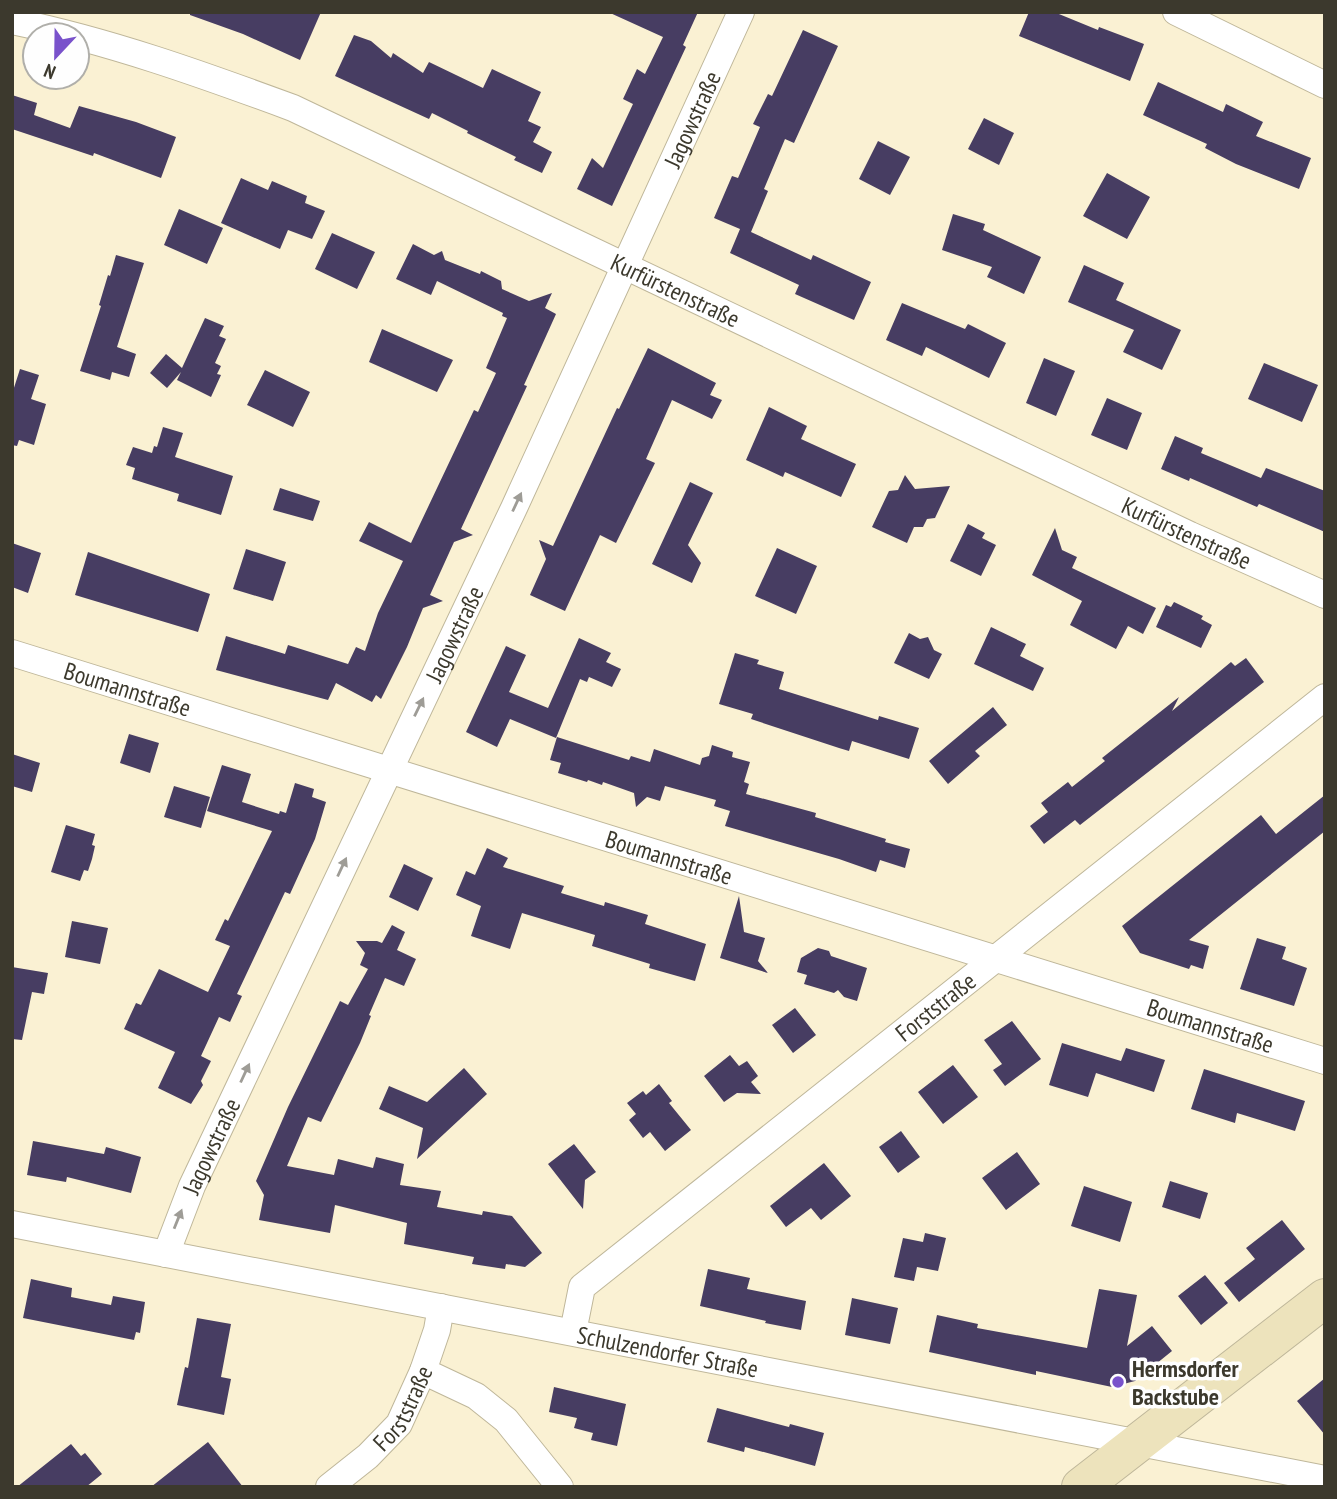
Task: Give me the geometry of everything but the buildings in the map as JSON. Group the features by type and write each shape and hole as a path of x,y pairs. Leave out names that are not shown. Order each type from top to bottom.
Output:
{"main road":[{"path":"1081,1487 1325,1298"}],"street":[{"name":"Jagowstraße","path":"166,1254 192,1186 514,508 741,12"},
{"path":"1177,12 1325,85"},
{"name":"Kurfürstenstraße","path":"12,21 73,34 178,65 293,108 626,264 1190,535 1325,595"},
{"name":"Boumannstraße","path":"12,653 1325,1061"},
{"name":"Forststraße","path":"573,1332 582,1287 1325,697"},
{"name":"Schulzendorfer Straße","path":"12,1224 1325,1479"},
{"name":"Forststraße","path":"329,1487 368,1457 399,1424 423,1371 442,1307"},
{"path":"423,1371 477,1396 506,1420 559,1487"}],"place":[{"name":"Hermsdorfer Backstube","path":"1118,1382"}]}
